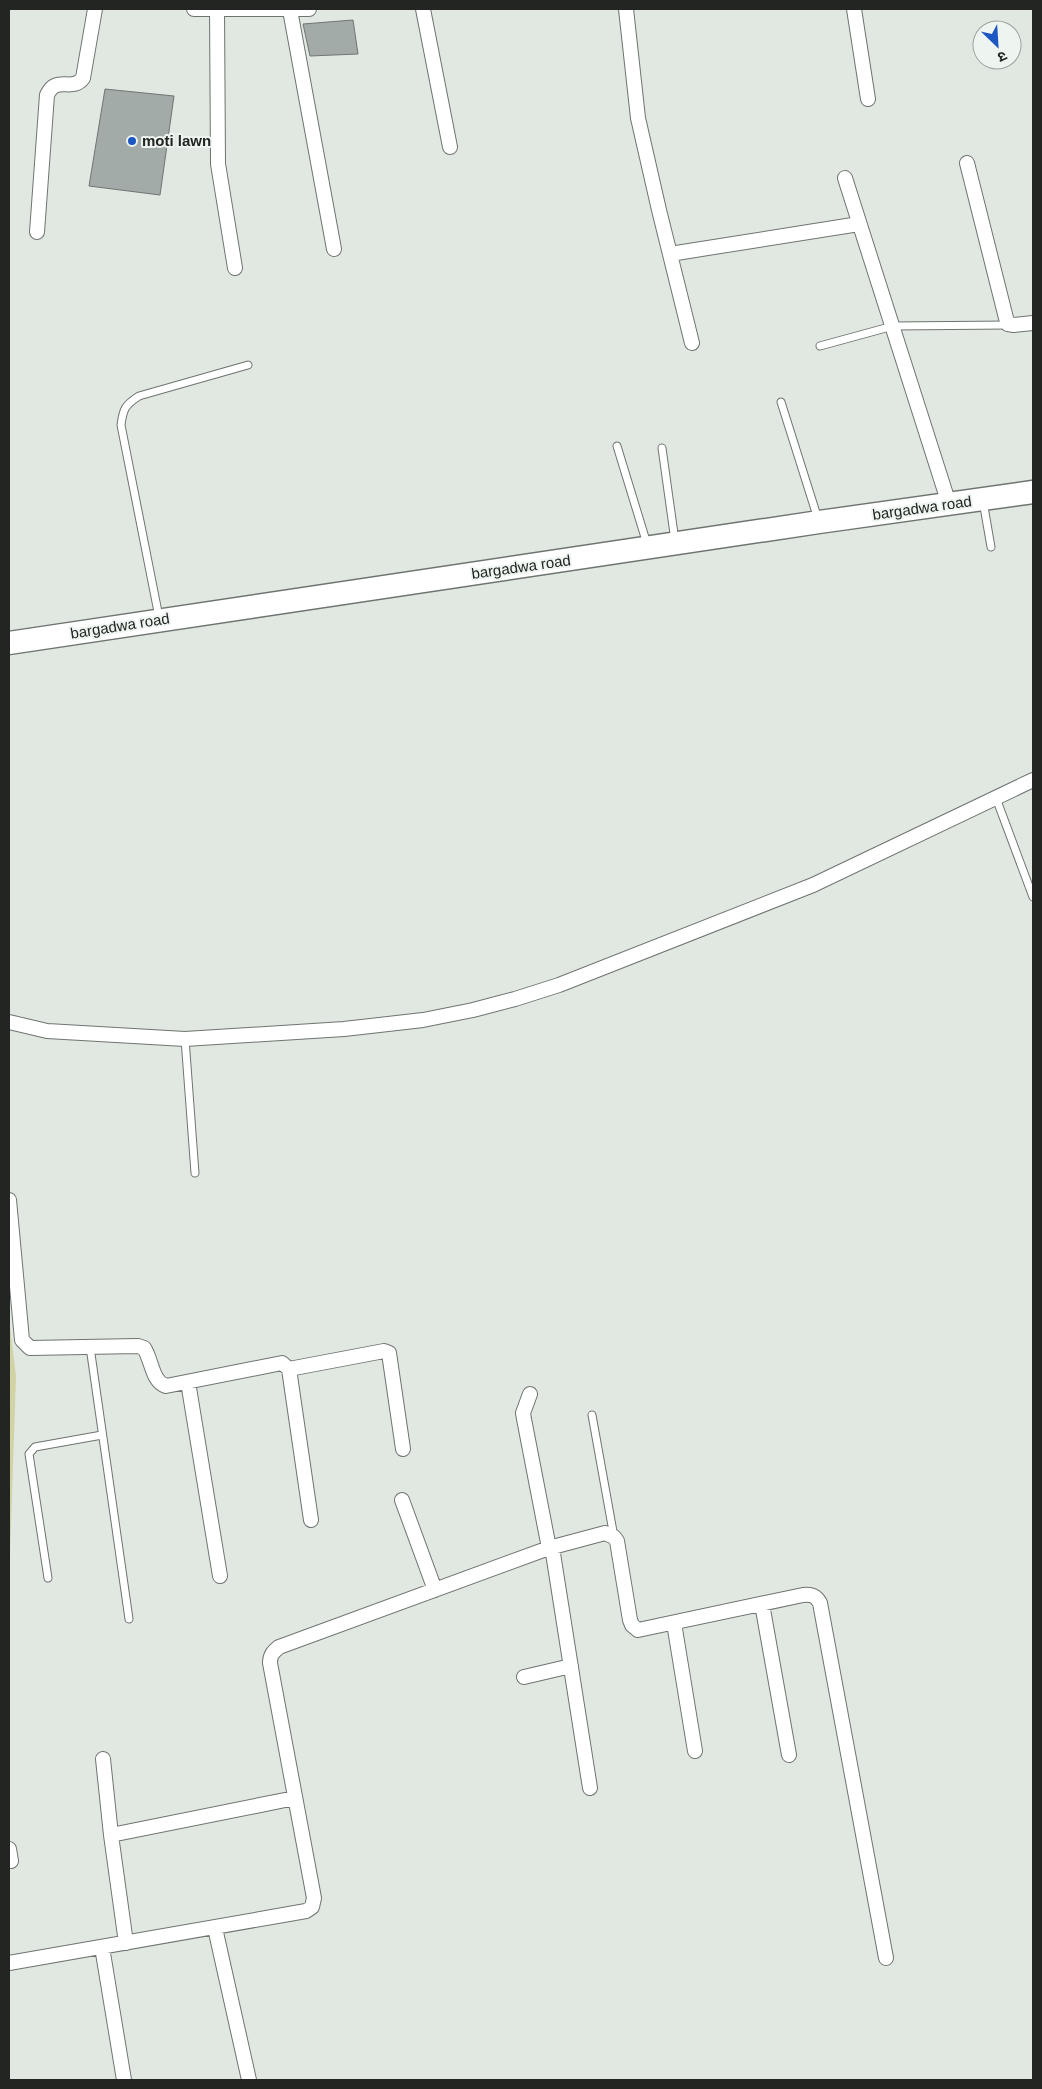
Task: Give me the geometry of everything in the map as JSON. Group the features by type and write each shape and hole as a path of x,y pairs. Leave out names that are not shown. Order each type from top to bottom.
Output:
{"main road":[{"name":"bargadwa road","path":"10,641 1033,492"}],"street":[{"path":"37,232 47,95 51,88 58,84 73,85 83,78 95,9"},
{"path":"194,9 309,9"},
{"path":"217,9 218,164 234,268"},
{"path":"424,9 450,147"},
{"path":"626,9 638,118 692,343"},
{"path":"854,9 868,99"},
{"path":"290,10 334,249"},
{"path":"967,163 1008,324 1033,323"},
{"path":"845,178 949,504"},
{"path":"670,254 860,224"},
{"path":"9,1022 47,1031 185,1039 344,1029 423,1020 515,999 559,985 813,885 1033,780"},
{"path":"9,1200 22,1340 30,1348 138,1346 144,1348 160,1384 166,1386 282,1363 289,1368 384,1352 389,1353 403,1449"},
{"path":"289,1368 311,1520"},
{"path":"188,1382 220,1576"},
{"path":"530,1394 524,1419 550,1547 590,1788"},
{"path":"402,1500 435,1590"},
{"path":"9,1963 215,1928 306,1911 312,1907 314,1898 270,1663 270,1656 273,1651 279,1647 550,1547 605,1533 614,1537 617,1541 634,1628 643,1630 810,1594 816,1597 820,1603 886,1958"},
{"path":"762,1604 790,1755"},
{"path":"674,1623 695,1751"},
{"path":"524,1677 571,1666"},
{"path":"103,1758 126,1943"},
{"path":"111,1834 295,1798"},
{"path":"215,1928 249,2080"},
{"path":"102,1947 124,2080"}],"lane":[{"path":"820,346 893,326 1014,325"},
{"path":"160,620 120,425 123,413 128,403 138,396 248,365"},
{"path":"781,402 819,522"},
{"path":"617,446 649,548"},
{"path":"662,448 676,544"},
{"path":"983,499 991,547"},
{"path":"996,798 1033,897"},
{"path":"185,1039 195,1173"},
{"path":"90,1347 129,1619"},
{"path":"592,1415 614,1537"},
{"path":"48,1578 29,1454 35,1447 102,1435"}],"green space":[{"path":"9,1319 16,1376 9,1586"}],"building":[{"path":"353,20 358,54 310,56 303,24"},
{"name":"moti lawn","path":"105,89 174,96 160,195 89,186"}],"place":[{"name":"moti lawn","path":"132,141"}]}
